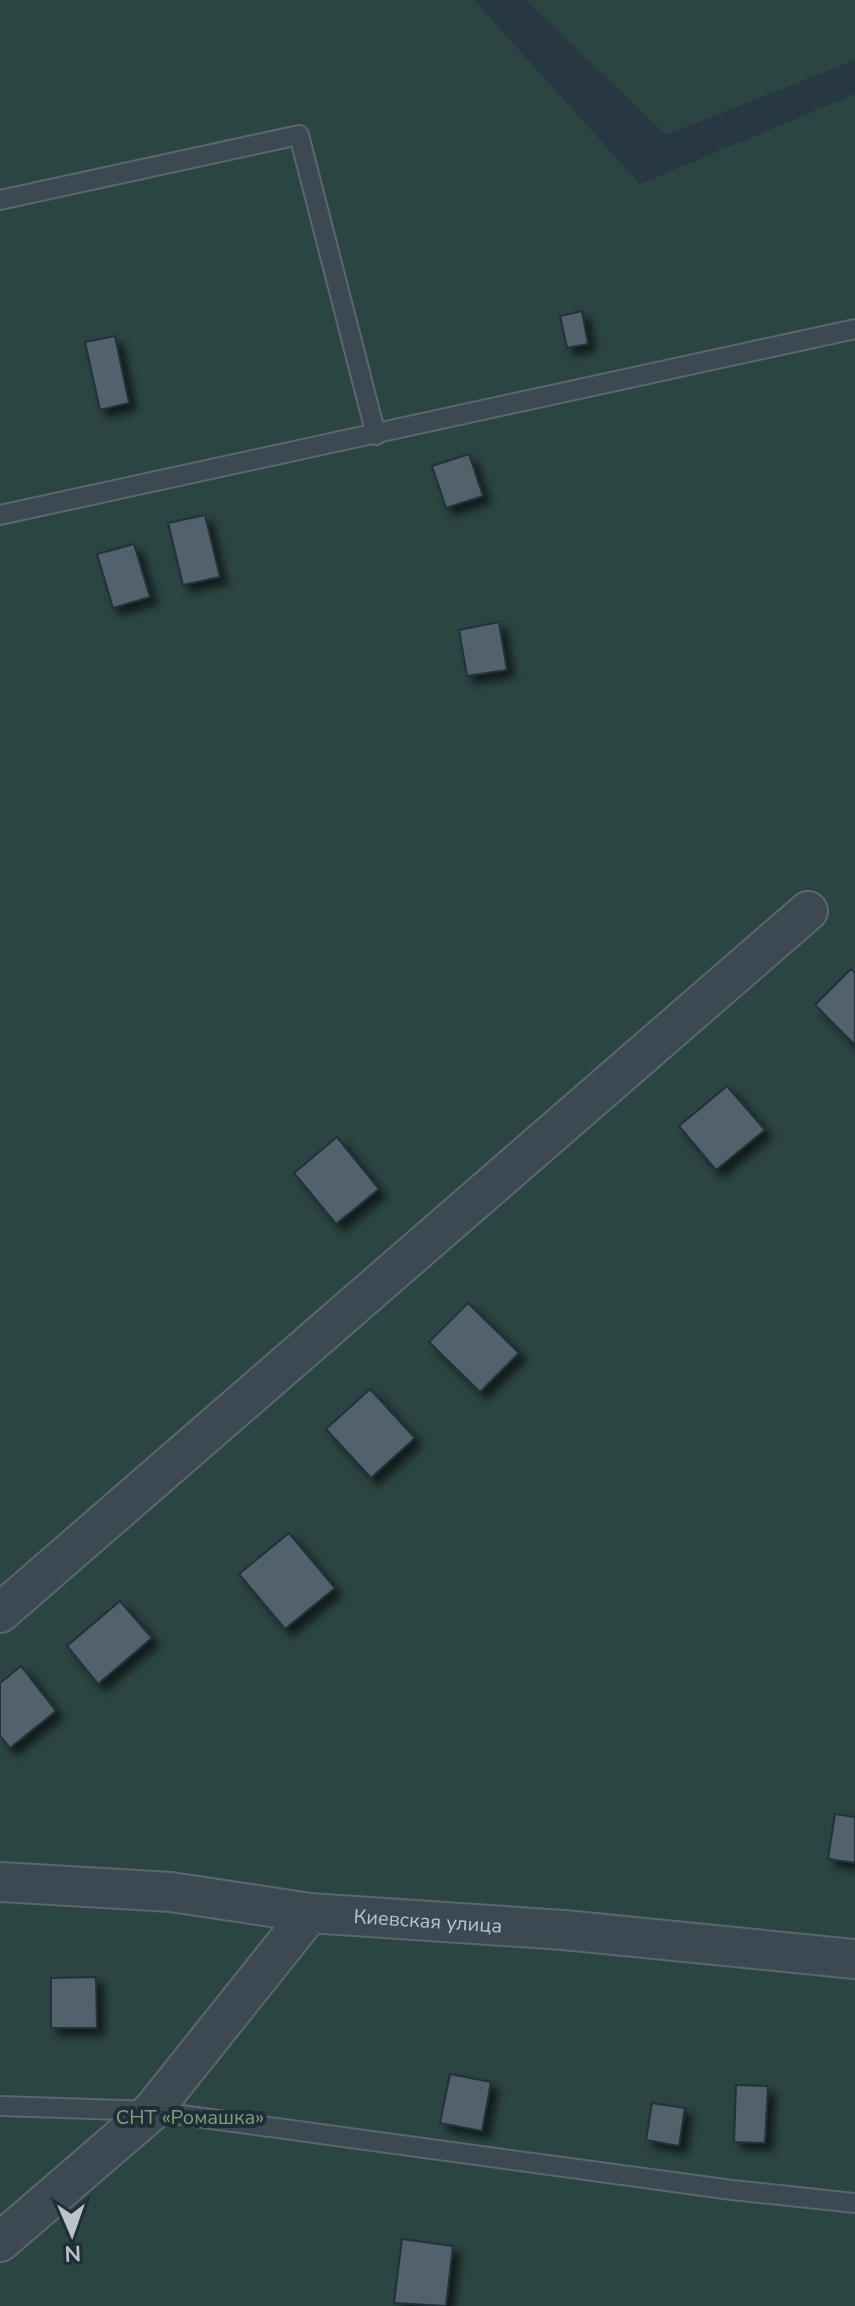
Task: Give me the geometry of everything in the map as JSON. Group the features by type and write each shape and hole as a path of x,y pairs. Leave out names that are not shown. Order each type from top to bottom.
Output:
{"street":[{"path":"0,1613 808,911"},
{"name":"Киевская улица","path":"0,1882 171,1892 310,1913 564,1930 855,1959"},
{"path":"0,2242 152,2111 310,1913"}],"lane":[{"path":"0,200 299,135 376,435"},
{"path":"0,515 855,329"},
{"path":"0,2106 152,2111 716,2188 855,2203"}],"green space":[{"name":"СНТ «Ромашка»","path":"0,0 474,0 640,184 855,94 855,2306 0,2306"},
{"path":"526,0 855,0 855,60 666,135"}],"building":[{"path":"582,311 588,344 567,348 560,316"},
{"path":"115,336 129,403 100,410 85,342"},
{"path":"469,454 483,496 446,508 432,466"},
{"path":"205,515 220,577 183,585 168,523"},
{"path":"134,544 150,597 113,608 97,554"},
{"path":"499,622 507,670 467,676 459,630"},
{"path":"851,969 855,973 855,1045 815,1005"},
{"path":"727,1086 765,1130 716,1170 679,1126"},
{"path":"337,1137 379,1189 336,1224 294,1173"},
{"path":"468,1303 519,1353 480,1392 429,1342"},
{"path":"370,1389 415,1438 371,1478 326,1429"},
{"path":"289,1533 335,1588 285,1629 239,1574"},
{"path":"120,1601 152,1638 98,1684 67,1646"},
{"path":"21,1666 56,1711 10,1748 0,1736 0,1683"},
{"path":"835,1814 855,1817 855,1863 828,1859"},
{"path":"96,1977 97,2028 51,2028 51,1978"},
{"path":"450,2074 491,2082 482,2131 440,2123"},
{"path":"736,2085 768,2086 765,2143 734,2142"},
{"path":"652,2103 685,2108 679,2146 646,2140"},
{"path":"402,2239 453,2246 446,2306 394,2303"}]}
